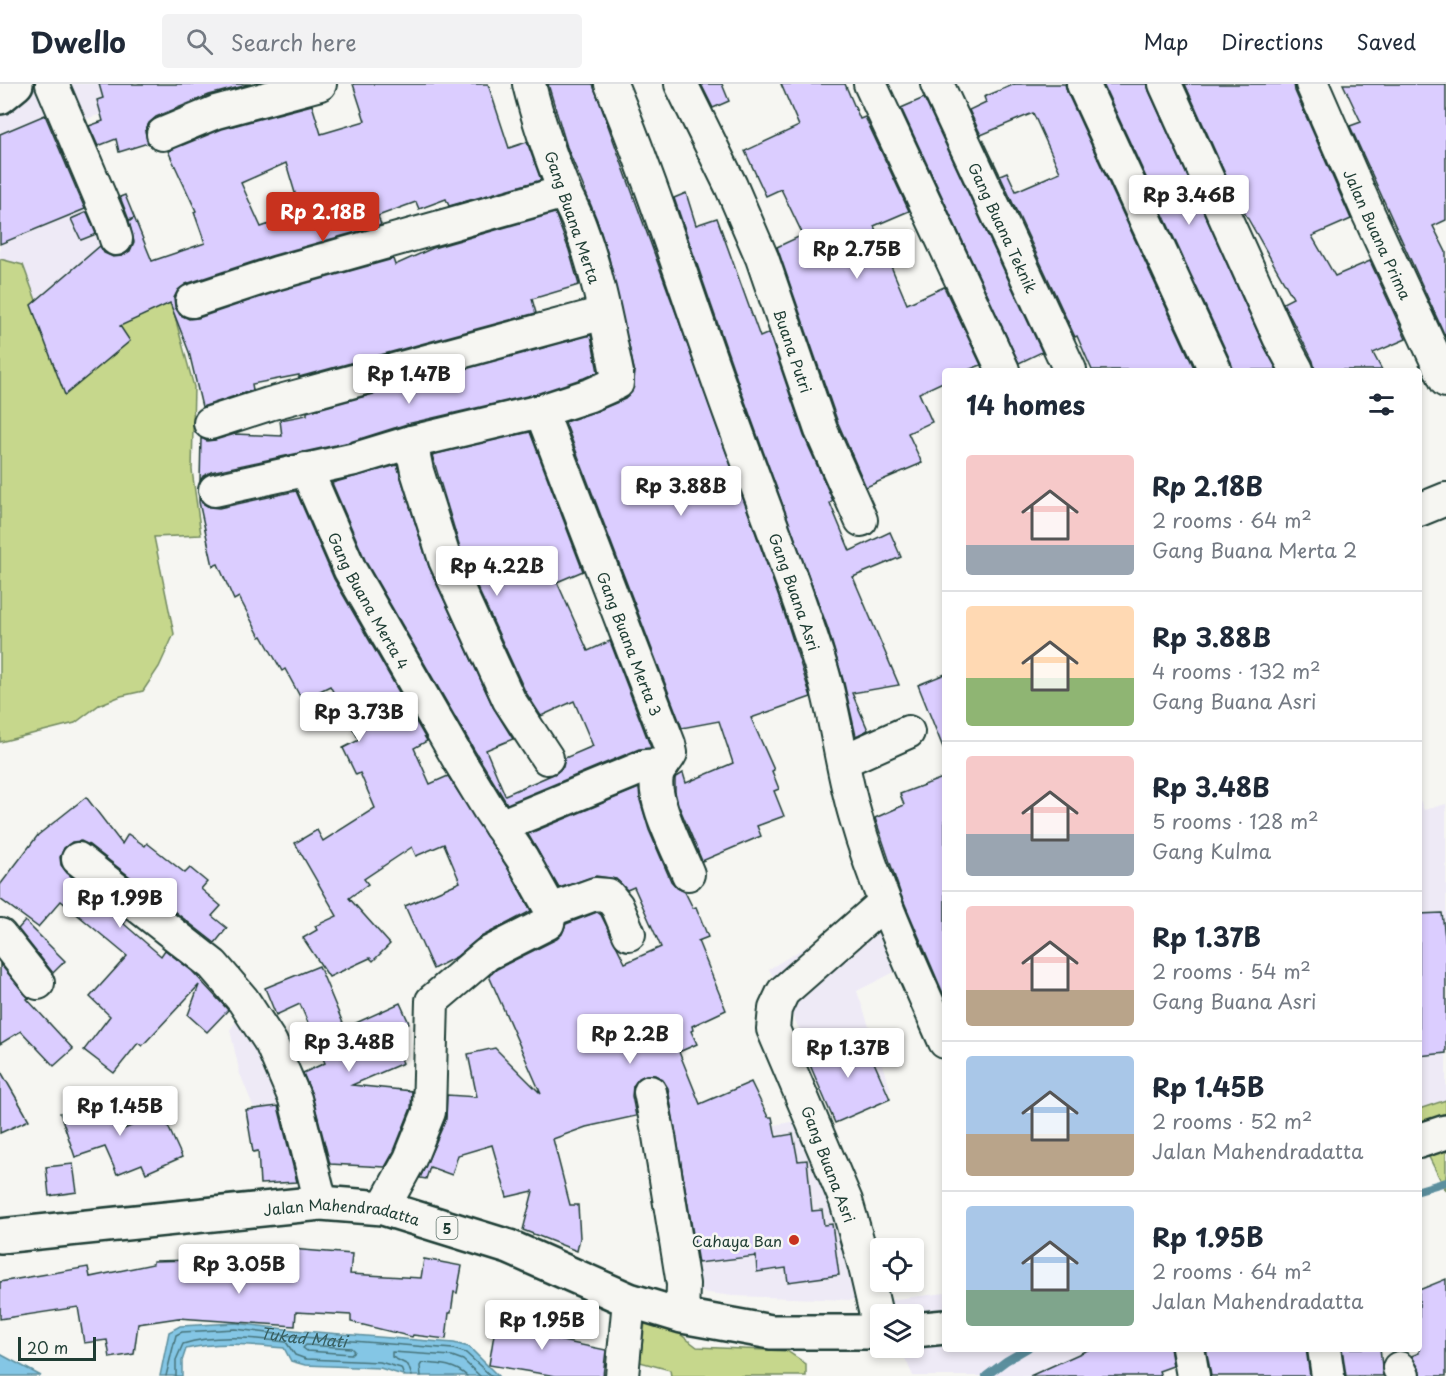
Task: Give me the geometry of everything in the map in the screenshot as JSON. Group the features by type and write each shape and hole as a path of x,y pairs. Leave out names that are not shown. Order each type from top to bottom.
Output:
{"main road":[{"path":"0,97 16,84"},
{"path":"1422,1140 1446,1132"},
{"name":"Jalan Mahendradatta","path":"0,1236 321,1203 383,1208 509,1247 630,1300 682,1316 771,1332 870,1332"},
{"path":"924,1329 942,1327"}],"street":[{"path":"52,84 116,239"},
{"path":"162,134 216,112 320,84"},
{"name":"Gang Buana Merta","path":"529,84 564,192 586,243 618,379 614,386 541,411"},
{"name":"Gang Buana Asri","path":"611,84 643,165 733,423 801,603 823,672 854,811 884,903 942,1035"},
{"name":"Buana Putri","path":"681,84 731,186 762,258 821,430 861,520"},
{"path":"870,84 1002,368"},
{"name":"Gang Buana Teknik","path":"937,84 1069,368"},
{"path":"1083,84 1214,368"},
{"path":"1165,84 1279,337 1296,368"},
{"name":"Jalan Buana Prima","path":"1312,84 1446,381"},
{"path":"192,302 277,273 564,192"},
{"path":"210,423 269,404 604,313"},
{"path":"215,490 355,459 411,442 541,411"},
{"name":"Gang Buana Merta 3","path":"541,411 669,744 671,753 659,770 656,780 659,802 688,874"},
{"path":"411,442 417,471 449,570 509,700 547,758"},
{"name":"Gang Buana Merta 4","path":"306,470 350,570 460,762 522,858 551,910"},
{"path":"1422,509 1446,499"},
{"path":"843,761 908,732"},
{"path":"501,826 646,766 663,765"},
{"path":"78,859 213,965 243,1000 271,1043 295,1099 321,1203"},
{"path":"383,1208 410,1159 429,1112 432,1000 487,954 548,923 551,910 595,894 608,895 617,906 629,934"},
{"name":"Gang Buana Asri","path":"874,1304 846,1201 773,1029 775,1009 783,992 884,903"},
{"path":"0,935 38,983"},
{"path":"650,1092 683,1284 682,1316"},
{"path":"622,1376 630,1300"},
{"path":"1189,1352 1193,1376"},
{"path":"1325,1352 1328,1376"}],"shaded area":[{"path":"0,84 200,84 79,121 100,213 135,299 57,357 23,265 0,259"},
{"path":"1446,804 1446,1100 1422,1108 1422,805 1424,810"},
{"path":"890,896 920,959 857,991 891,1091 841,1112 769,969"},
{"path":"248,1004 312,1173 280,1172 240,1074 230,1030"},
{"path":"801,1120 870,1280 870,1292 875,1292 879,1301 733,1296 684,1290 661,1136 737,1132"},
{"path":"942,1293 942,1352 1084,1352 1096,1376 913,1376 905,1358 924,1358 924,1304 880,1304 879,1301"}],"green space":[{"path":"0,259 23,265 57,357 164,277 194,387 192,470 201,535 154,537 174,634 159,667 143,691 121,696 99,705 75,723 0,742"},
{"path":"1446,1100 1446,1191 1422,1143 1422,1108"},
{"path":"645,1323 668,1325 697,1347 787,1351 806,1364 806,1376 671,1376 670,1370 640,1362"}],"water":[{"name":"Tukad Mati","path":"235,1323 454,1343 469,1347 498,1376 406,1376 380,1368 305,1365 291,1361 284,1348 235,1344 186,1349 182,1361 182,1376 160,1376 169,1332 180,1326"},
{"path":"0,1354 41,1376 0,1376"}],"building":[{"path":"99,84 251,84 209,95 156,117 145,131 148,143 119,152 116,139 98,146 89,126 103,121 97,100 103,98"},
{"path":"353,84 488,84 509,148 527,142 541,180 449,206 446,199 419,209 416,202 378,216 381,225 271,256 186,284 178,290 174,298 175,307 180,315 189,319 198,318 282,290 393,259 395,265 433,248 555,213 579,285 532,299 536,313 299,377 299,375 252,384 253,390 202,407 189,352 170,303 120,326 130,341 65,395 31,305 100,246 104,253 113,257 122,256 130,251 134,242 129,222 134,218 129,220 120,197 125,195 152,261 205,243 194,212 196,211 168,151 222,129 312,105 321,134 365,121","holes":["286,163 301,213 261,227 241,183"]},
{"path":"548,84 593,84 782,606 811,697 751,718 774,770 772,771 779,789 774,791 784,816 757,826 761,836 702,861 678,804 675,778 683,773 686,783 733,763 719,721 682,728 565,422 625,399 632,392 635,373 609,258 597,220 567,147"},
{"path":"701,84 722,84 729,101 713,108"},
{"path":"781,84 845,84 860,119 865,117 909,211 874,226 907,304 944,287 981,365 973,368 942,368 942,382 919,393 932,422 908,433 922,463 866,487 838,423 777,247 803,235 781,189 766,196 745,151 799,126"},
{"path":"1015,84 1065,84 1194,368 1091,368 983,139 1000,175 1007,172 1016,191 1060,172 1033,113 981,135 969,110 986,102 984,97"},
{"path":"1103,84 1147,84 1263,344 1276,368 1232,368"},
{"path":"1185,84 1294,84 1295,91 1351,219 1312,236 1335,276 1370,261 1406,339 1373,353 1381,368 1315,368 1283,303 1293,298 1235,196"},
{"path":"1343,84 1446,84 1446,220 1433,226 1446,252 1446,338 1350,126 1361,122"},
{"path":"924,98 1042,352 1019,363 901,108"},
{"path":"45,115 85,209 0,244 0,134"},
{"path":"686,193 696,225 717,218 760,337 769,333 804,436 833,501 830,503 850,551 890,532 901,557 853,577 899,685 852,693 868,730 856,736 844,683 828,629 674,198"},
{"path":"87,212 96,234 81,240 71,219"},
{"path":"591,335 598,372 584,378 536,394 407,424 350,442 211,472 203,476 200,482 201,438 207,441 235,434 282,436 280,420 307,415 307,412"},
{"path":"530,432 583,571 557,582 588,651 610,641 651,748 639,749 507,804 366,562 332,483 397,465 429,567 493,707 513,739 486,750 505,795 556,773 563,767 565,758 593,746 574,701 541,716 525,691 462,554 432,455"},
{"path":"296,491 334,579 427,741 414,748 430,784 448,776 507,867 531,911 479,938 456,957 433,969 405,906 460,882 444,844 416,856 412,847 364,879 368,884 349,898 390,944 373,961 370,958 329,977 303,938 317,930 315,926 337,916 295,843 317,830 323,841 375,808 360,773 356,775 343,748 359,740 330,686 302,700 285,669 282,671 262,636 260,637 239,597 234,600 218,564 213,566 199,502 199,497 202,503 209,507 219,508"},
{"path":"942,675 942,745 918,685"},
{"path":"942,778 942,991 901,895 875,818 904,805 900,794"},
{"path":"639,788 640,800 649,830 671,881 685,892 693,908 696,907 708,937 698,941 726,1010 692,1026 691,1031 697,1044 679,1052 700,1104 751,1082 768,1117 772,1117 776,1137 793,1134 798,1161 807,1160 812,1211 822,1210 824,1225 832,1224 839,1275 788,1282 786,1268 757,1272 756,1256 698,1263 668,1088 663,1080 655,1075 639,1078 633,1086 632,1096 636,1116 586,1127 553,1139 570,1205 578,1205 580,1238 577,1251 523,1230 533,1191 507,1197 492,1145 458,1155 452,1175 430,1167 426,1179 420,1178 446,1119 447,1095 477,1097 468,1054 495,1048 541,1094 489,976 497,969 557,939 566,924 597,912 601,915 625,963 661,947 634,887 627,890 616,879 596,876 559,888 528,834"},
{"path":"86,797 122,844 128,834 145,846 147,843 185,873 190,868 207,882 201,889 221,906 212,916 227,928 215,943 89,845 81,841 72,842 64,848 60,857 61,865 67,873 127,920 124,924 161,956 165,950 192,971 228,1010 207,1032 188,1015 199,985 142,1046 138,1043 114,1073 84,1050 110,1016 90,997 127,956 61,901 38,927 0,899 0,885 38,835"},
{"path":"1442,913 1446,945 1446,1053 1422,1056 1422,914"},
{"path":"25,921 65,961 53,973 18,929"},
{"path":"0,964 29,998 27,999 73,1049 54,1066 21,1031 0,1044"},
{"path":"319,966 345,1028 400,1003 409,1023 390,1032 403,1063 352,1085 412,1091 411,1108 385,1167 330,1164 312,1095 303,1073 325,1063 300,1004 276,1015 265,988"},
{"path":"862,1035 890,1099 835,1123 807,1058"},
{"path":"0,1070 29,1120 0,1133"},
{"path":"107,1098 124,1129 162,1113 182,1157 146,1173 142,1164 117,1174 105,1147 75,1157 60,1113"},
{"path":"278,1106 297,1182 260,1184 258,1151 253,1152 246,1110"},
{"path":"73,1164 77,1192 49,1196 46,1167"},
{"path":"238,1247 352,1254 350,1274 421,1278 424,1259 462,1266 457,1293 454,1292 451,1313 449,1313 446,1339 413,1335 412,1337 351,1322 351,1315 296,1312 295,1326 178,1318 138,1324 134,1354 110,1358 107,1340 84,1343 78,1307 0,1319 0,1282 88,1267 90,1277 153,1264 153,1261 236,1259"},
{"path":"1446,1279 1446,1376 1421,1376 1411,1356 1422,1352 1422,1289"},
{"path":"497,1316 560,1326 557,1340 606,1350 603,1376 556,1376 489,1365"},
{"path":"1083,1352 1171,1352 1173,1366 1159,1371 1161,1376 1030,1376"},
{"path":"1207,1352 1306,1352 1310,1376 1211,1376"},
{"path":"1343,1352 1380,1352 1383,1376 1346,1376"}],"waterway":[{"path":"1422,1189 1446,1182"},
{"path":"986,1376 1021,1352"}],"place":[{"name":"Cahaya Ban","path":"794,1240"}]}
